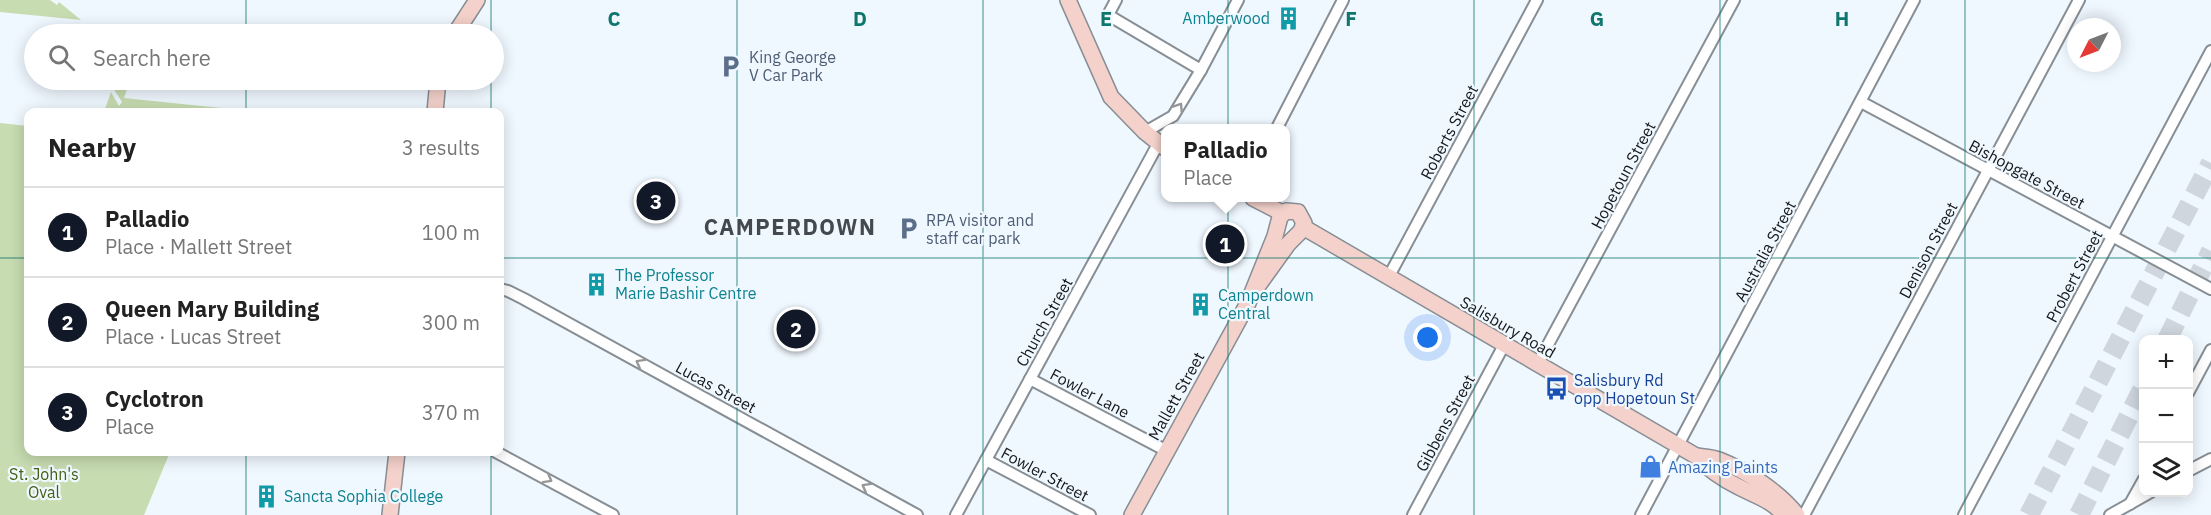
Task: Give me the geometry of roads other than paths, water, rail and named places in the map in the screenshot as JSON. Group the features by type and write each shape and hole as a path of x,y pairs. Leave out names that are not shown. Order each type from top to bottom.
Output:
{"main road":[{"path":"461,24 477,0"},
{"path":"1068,0 1111,98 1161,145"},
{"path":"435,108 437,90"},
{"path":"1258,202 1280,219 1286,234 1290,235 1300,230 1303,219 1298,212 1290,210 1280,219"},
{"name":"Mallett Street","path":"1132,515 1252,294 1280,219"},
{"name":"Salisbury Road","path":"1300,230 1388,278 1696,456 1711,472 1740,488 1767,499 1785,515"},
{"name":"Mallett Street","path":"1252,294 1300,230"},
{"path":"390,515 397,456"},
{"name":"Salisbury Road","path":"1696,456 1718,459 1748,476 1778,495 1797,515"}],"street":[{"path":"1116,0 1108,15 1201,70"},
{"path":"1145,132 1173,116 1201,70 1238,0"},
{"path":"1279,124 1343,0"},
{"name":"Roberts Street","path":"1388,278 1537,0"},
{"name":"Hopetoun Street","path":"1537,365 1734,0"},
{"name":"Australia Street","path":"1641,515 1914,0"},
{"name":"Denison Street","path":"1804,515 2079,0"},
{"name":"Probert Street","path":"1964,515 2211,51"},
{"name":"Bishopgate Street","path":"1861,102 2211,289"},
{"name":"Church Street","path":"956,515 1161,148"},
{"name":"Lucas Street","path":"504,290 917,515"},
{"name":"Gibbens Street","path":"1413,515 1504,345"},
{"path":"2190,389 2211,350"},
{"name":"Fowler Lane","path":"1030,379 1167,451"},
{"path":"503,456 613,515"},
{"path":"2193,468 2211,459"},
{"name":"Fowler Street","path":"986,460 1090,515"},
{"path":"2130,504 2139,487"},
{"path":"2110,515 2142,497"}],"tunnel":[{"path":"2029,515 2211,163"},
{"path":"2169,335 2211,251"},
{"path":"2079,515 2142,389"}],"place":[{"name":"Amberwood","path":"1288,18"},
{"name":"King George V Car Park","path":"731,66"},
{"name":"Cyclotron","path":"656,201"},
{"name":"RPA visitor and staff car park","path":"908,229"},
{"name":"Palladio","path":"1225,244"},
{"name":"The Professor Marie Bashir Centre","path":"597,284"},
{"name":"Camperdown Central","path":"1200,304"},
{"name":"Queen Mary Building","path":"796,329"},
{"name":"Salisbury Rd opp Hopetoun St","path":"1556,389"},
{"name":"Amazing Paints","path":"1650,467"},
{"name":"Sancta Sophia College","path":"266,496"}],"district":[{"name":"CAMPERDOWN","path":"790,226"}],"park label":[{"name":"St. John's Oval","path":"44,483"}]}
